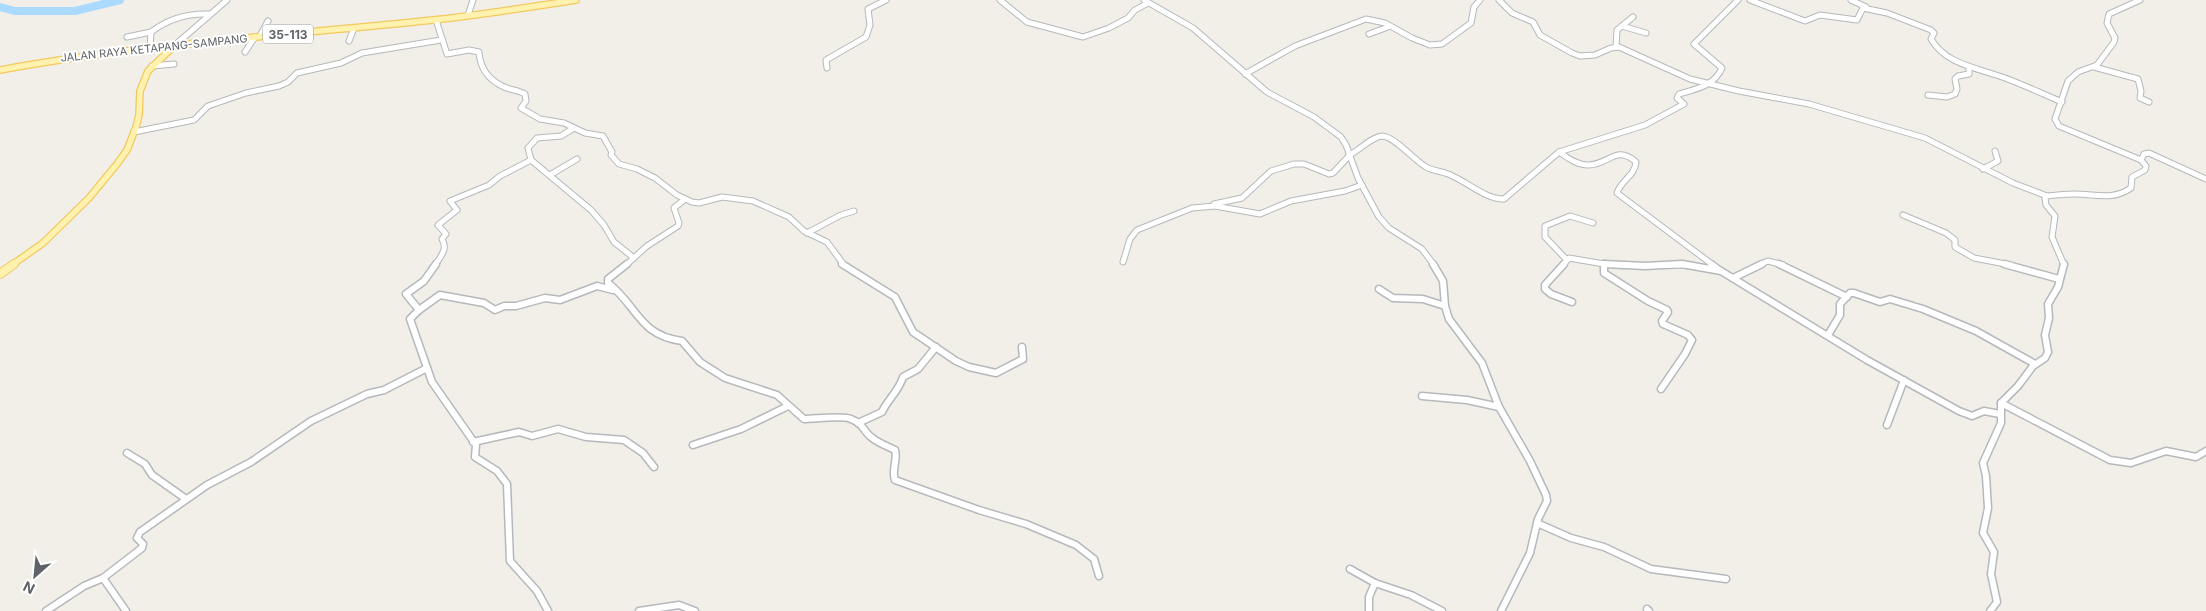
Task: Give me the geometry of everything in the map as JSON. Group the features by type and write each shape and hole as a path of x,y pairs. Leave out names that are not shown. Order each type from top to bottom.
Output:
{"main road":[{"name":"JALAN RAYA KETAPANG-SAMPANG","path":"0,70 60,59 150,48 436,20 576,0"},
{"path":"0,274 38,248 89,198 122,159 134,132 139,115 140,91 148,71 175,45"}],"street":[{"path":"175,45 227,0"},
{"path":"468,15 473,0"},
{"path":"827,68 826,60 866,37 870,25 868,9 886,0"},
{"path":"1000,0 1027,22 1083,37 1109,28 1129,17 1146,1 1193,28 1267,92 1330,128 1341,137 1362,186 1383,223 1422,249 1429,256 1443,280 1445,306 1451,322 1482,363 1499,407 1530,461 1546,495 1545,506 1537,523 1530,553 1501,611"},
{"path":"1245,74 1294,46 1366,19 1390,27 1422,43 1438,45 1446,43 1471,23 1474,8 1480,0"},
{"path":"1500,0 1512,13 1533,22 1540,35 1580,56 1595,55 1616,47 1679,75 1709,84 1809,104 1856,119 1910,132 2013,183 2047,196 2069,193 2110,198 2118,196 2131,188 2132,178 2145,170 2146,164 2141,160 2059,126 2055,119 2068,81 2078,72 2094,68 2139,79 2140,97 2149,102"},
{"path":"1123,262 1130,239 1137,230 1192,208 1242,198 1266,175 1277,168 1300,163 1329,174 1333,173 1345,163 1349,156 1376,137 1389,138 1402,146 1411,157 1428,168 1449,174 1500,200 1559,152 1662,117 1684,104 1677,98 1679,94 1709,84 1721,72 1722,68 1694,44 1738,0"},
{"path":"1750,0 1804,21 1820,15 1857,20 1863,8 1866,7"},
{"path":"1851,0 1931,30 1934,33 1931,39 1935,46 1951,59 1969,67 2003,77 2062,102"},
{"path":"2094,68 2104,58 2115,40 2107,23 2109,14 2140,0"},
{"path":"127,37 151,32 178,17 198,13 210,14"},
{"path":"1616,47 1616,31 1633,17"},
{"path":"245,52 268,20"},
{"path":"436,20 441,40 448,55 469,50 479,52 480,64 485,72 502,86 525,94 526,101 521,108 523,111 540,118 560,122 585,134 603,136 616,163 655,178 677,195 696,203 722,197 756,202 789,217 808,232 827,242 841,262 895,297 913,332 956,361 970,367 996,373 1023,359 1022,347"},
{"path":"1622,26 1646,33"},
{"path":"1369,34 1383,27 1390,27"},
{"path":"349,42 354,28"},
{"path":"150,48 151,32"},
{"path":"134,132 194,120 208,106 246,93 279,86 290,80 296,73 341,63 362,53 441,40"},
{"path":"152,66 174,64"},
{"path":"1928,95 1947,97 1956,94 1955,79 1958,76 1969,74 1969,67"},
{"path":"574,128 559,136 544,136 535,139 528,150 532,160 591,210 604,224 614,242 634,258"},
{"path":"1983,168 1998,161 1994,151"},
{"path":"1559,152 1574,164 1585,166 1604,162 1617,154 1629,156 1636,162 1635,171 1619,186 1617,193 1721,271 1867,360 1968,415 1972,416 1984,411 2000,414"},
{"path":"2141,160 2144,154 2149,153 2206,179"},
{"path":"550,175 577,159"},
{"path":"419,310 406,294 424,281 444,251 445,244 442,239 446,234 438,225 457,210 450,202 460,195 489,185 500,176 532,160"},
{"path":"1205,206 1260,214 1291,201 1362,186"},
{"path":"1990,611 1997,602 1990,574 1994,552 1983,534 1988,508 1986,476 1983,463 2001,423 2001,403 2018,386 2035,364 2045,358 2048,352 2045,335 2049,318 2048,304 2058,287 2063,262 2053,242 2052,237 2056,219 2054,212 2044,201 2047,196"},
{"path":"685,199 674,208 679,225 646,246 608,280 608,283 620,292 644,325 668,339 682,341 700,362 725,378 777,395 807,420 843,417 858,423 873,439 895,450 897,457 893,476 895,480 970,505 979,510 1026,524 1076,545 1094,559 1100,576"},
{"path":"808,232 824,225 837,216 854,212"},
{"path":"1903,215 1946,232 1955,240 1955,248 1963,254 2059,279"},
{"path":"1566,259 1545,237 1545,226 1565,216 1594,224"},
{"path":"1572,302 1551,294 1545,285 1566,259 1571,257 1604,264 1645,266 1682,264 1721,271"},
{"path":"1733,278 1768,261 1786,266 1798,274 1847,296"},
{"path":"1604,264 1604,272 1609,277 1630,288 1648,301 1667,310 1668,312 1662,321 1663,324 1691,337 1692,342 1685,354 1660,389"},
{"path":"0,270 12,265"},
{"path":"548,611 537,591 510,561 508,549 507,484 497,470 475,457 476,445 434,386 410,320 419,310 440,295 484,303 495,310 504,306 516,306 545,298 560,300 597,286 620,292"},
{"path":"1379,289 1394,298 1424,299 1445,306"},
{"path":"1828,335 1840,315 1840,304 1850,293 1854,293 1880,302 1890,300 1911,304 1976,331 2035,364"},
{"path":"858,423 879,414 886,403 898,391 903,377 918,369 936,347"},
{"path":"46,611 84,586 103,578 142,548 143,544 137,538 140,532 207,485 251,462 311,421 367,394 384,390 427,368"},
{"path":"1887,425 1904,380"},
{"path":"1422,396 1467,400 1499,407"},
{"path":"2001,403 2110,460 2131,463 2166,451 2196,457 2206,451"},
{"path":"693,446 741,430 788,406"},
{"path":"473,442 503,434 519,432 532,436 558,429 586,437 624,440 642,453 654,467"},
{"path":"127,453 145,464 158,480 186,499"},
{"path":"1537,523 1572,538 1604,547 1651,569 1726,579"},
{"path":"1350,569 1375,584 1411,595 1442,611"},
{"path":"103,578 126,611"},
{"path":"1369,611 1369,597 1375,584"},
{"path":"639,611 679,605 695,611"}],"waterway":[{"path":"0,7 15,11 75,11 120,0"}]}
